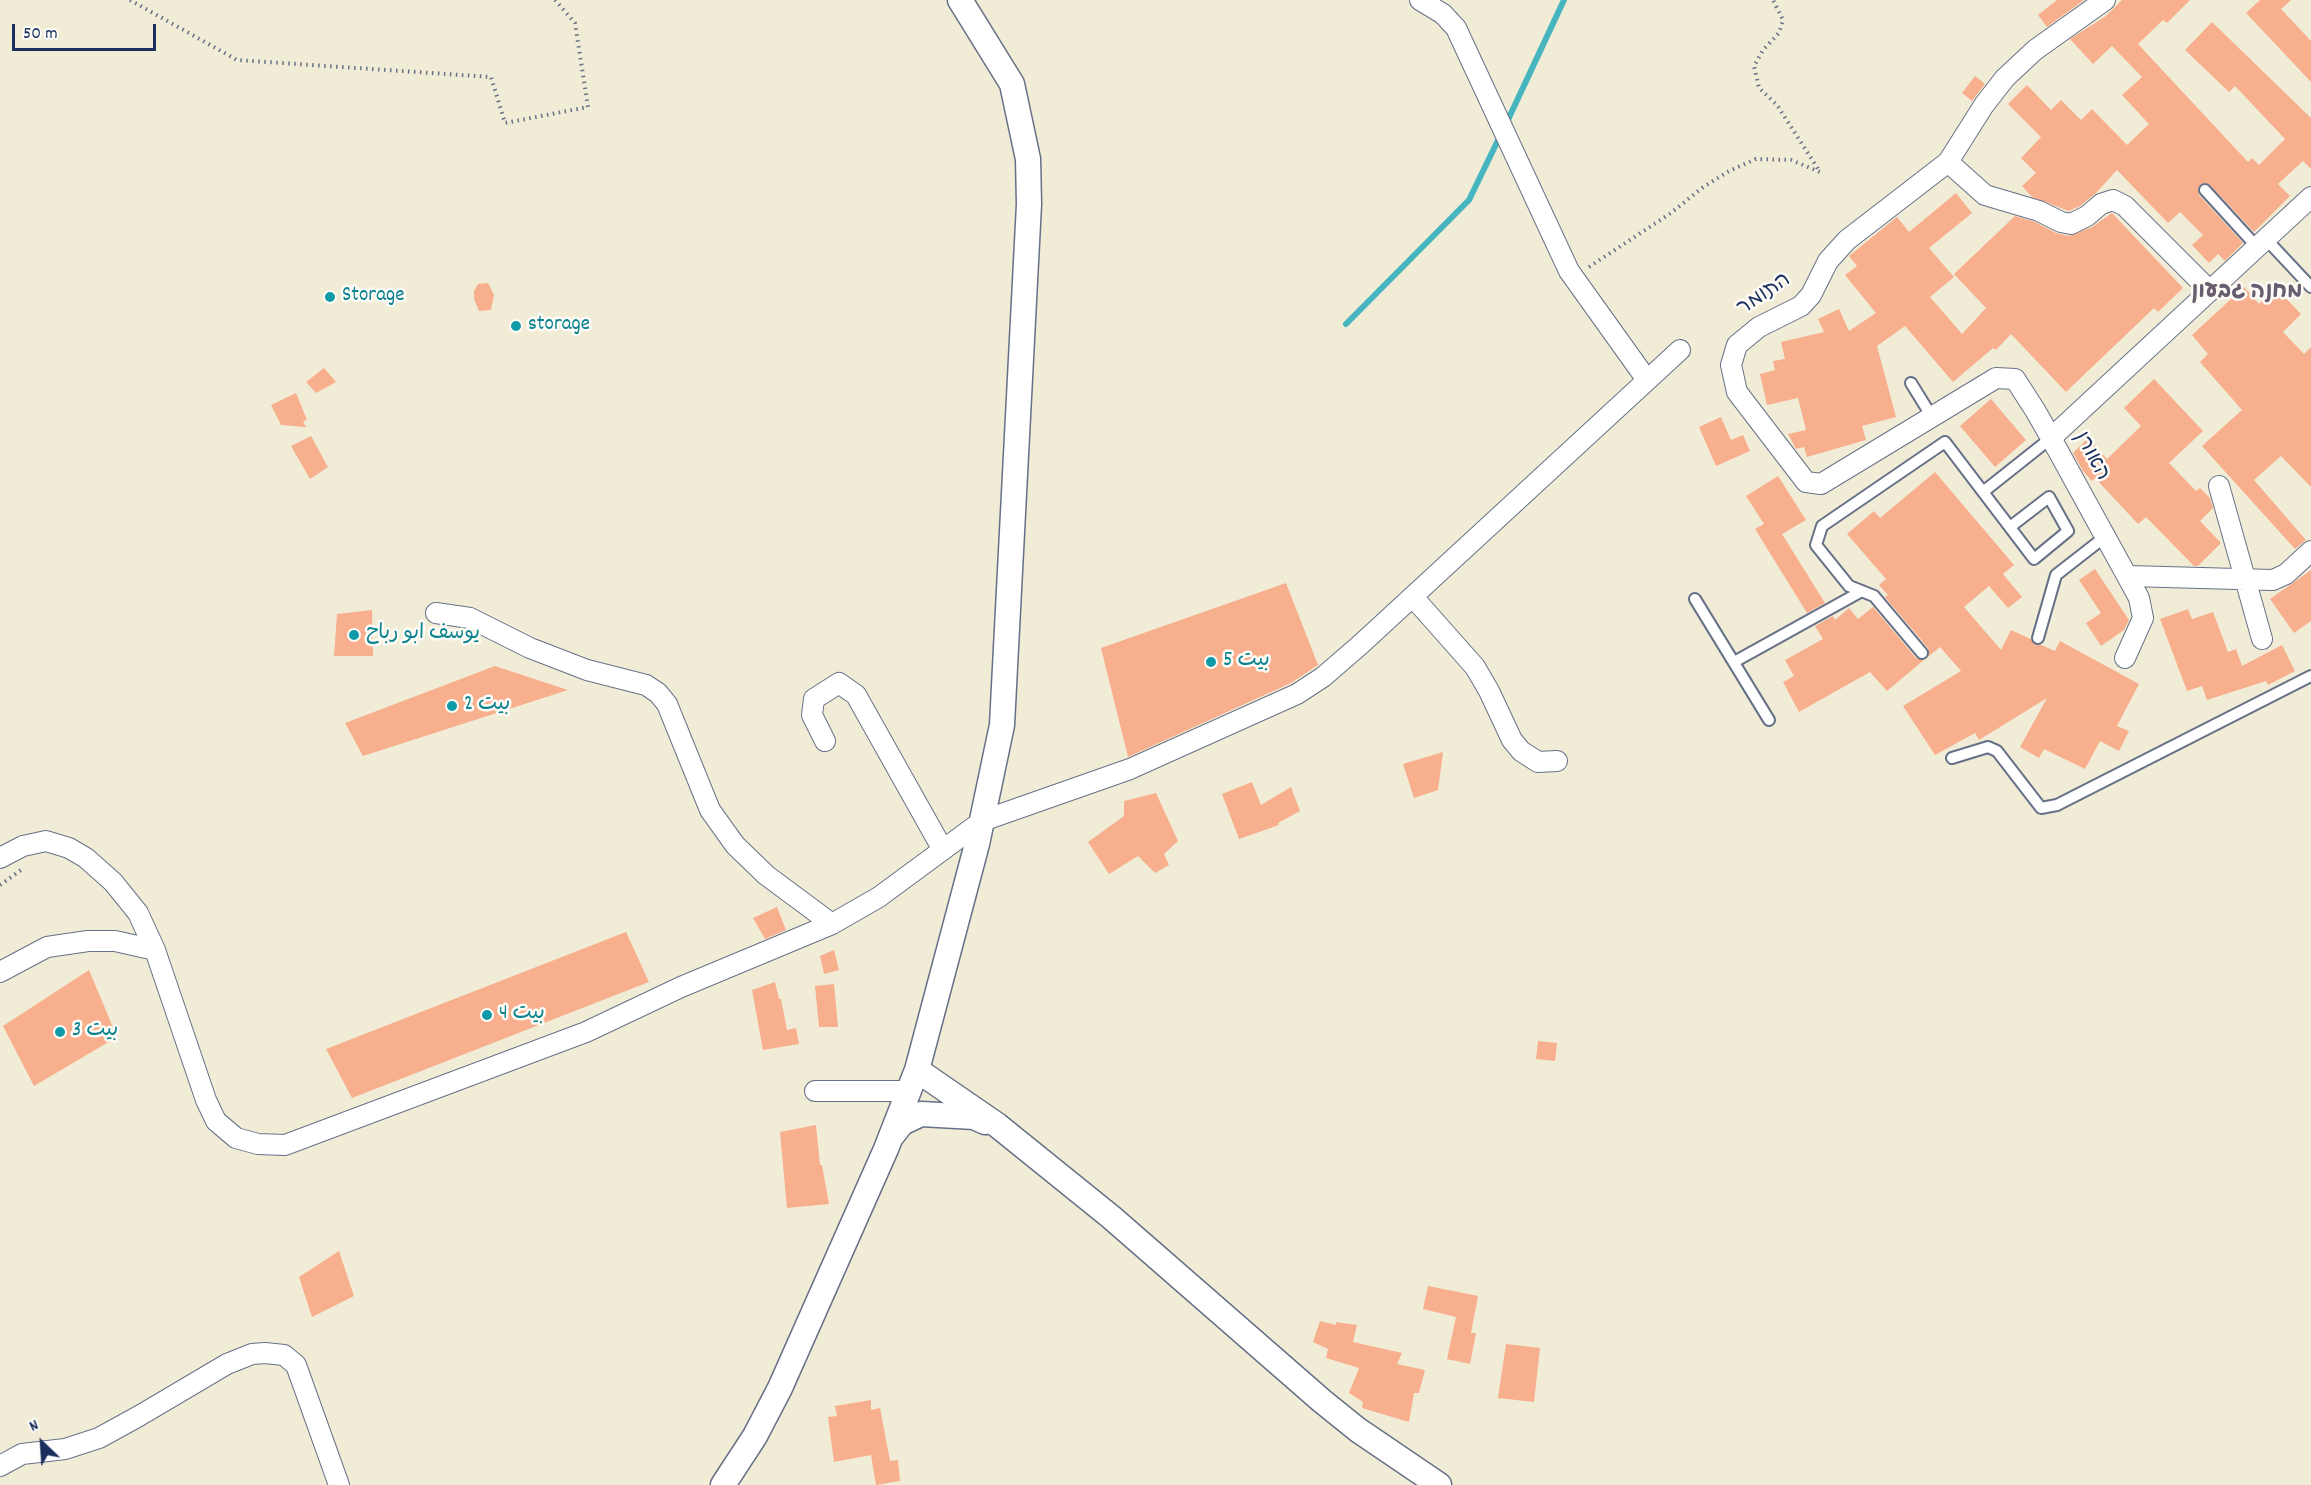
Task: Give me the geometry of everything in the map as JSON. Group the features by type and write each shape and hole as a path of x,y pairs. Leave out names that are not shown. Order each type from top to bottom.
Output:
{"street":[{"path":"723,1485 755,1436 780,1388 890,1139 913,1081 982,821 1002,725 1028,215 1028,159 1012,84 960,0"},
{"path":"1419,0 1443,14 1456,28 1573,277 1647,380"},
{"path":"2105,0 2035,50 2005,78 1984,105 1948,162 1985,195 2039,210 2061,222 2071,224 2087,216 2101,204 2113,200 2125,206 2210,291"},
{"name":"התומר","path":"1948,162 1847,240 1828,261 1811,295 1800,306 1759,327 1737,345 1731,364 1737,392 1806,482 1821,484 1996,378 2015,380 2036,410 2051,438"},
{"name":"האורן","path":"2125,658 2143,618 2139,598 2051,438 2311,197"},
{"path":"0,858 23,846 46,841 87,858 113,882 138,913 155,950 206,1100 216,1122 236,1137 258,1144 285,1144 586,1032 681,987 832,924 879,897 982,821 1130,769 1298,694 1338,664 1413,597 1680,350"},
{"path":"2219,486 2262,639"},
{"path":"2128,576 2273,580 2286,574 2311,551"},
{"path":"1413,597 1475,667 1512,740 1521,751 1538,762 1557,761"},
{"path":"436,613 470,618 530,648 586,670 646,685 658,693 667,704 710,810 735,845 766,875 832,924"},
{"path":"825,741 812,715 814,699 839,683 856,695 943,849"},
{"path":"0,972 47,947 88,941 115,941 155,950"},
{"path":"815,1091 913,1081 1001,1129 1111,1217 1322,1401 1358,1430 1439,1485"},
{"path":"890,1139 902,1124 921,1114 974,1117 1001,1129"},
{"path":"0,1466 22,1454 65,1449 99,1438 227,1364 252,1354 265,1353 284,1355 296,1365 339,1485"}],"lane":[{"path":"2205,190 2311,287"},
{"path":"1911,383 1932,417"},
{"path":"1983,492 2051,438"},
{"path":"1922,653 1874,596 1849,586 1816,545 1822,526 1944,442 2034,559 2068,531 2049,497 2010,527"},
{"path":"2038,638 2056,575 2106,536"},
{"path":"1734,662 1862,591"},
{"path":"1695,600 1769,720"},
{"path":"1952,758 1988,747 1996,751 2041,808 2057,805 2311,676"}],"path":[{"path":"130,0 237,60 491,77 505,123 588,107 575,23 555,0"},
{"path":"138,0 149,10"},
{"path":"1573,277 1671,213 1702,188 1729,171 1756,159 1791,160 1820,172 1777,105 1760,88 1754,66 1763,50 1779,33 1783,20 1773,0"}],"building":[{"path":"2057,0 2084,0 2047,27 2038,15"},
{"path":"2122,0 2190,0 2167,23 2163,20 2138,44 2248,162 2252,158 2259,165 2285,139 2235,86 2229,92 2185,50 2212,22 2311,118 2311,169 2303,161 2278,184 2290,196 2254,232 2210,185 2204,183 2198,187 2199,195 2243,243 2225,261 2218,254 2209,263 2192,245 2203,235 2180,212 2168,223 2117,170 2096,193 2080,206 2069,211 2032,197 2022,186 2036,173 2021,158 2041,137 2008,104 2027,85 2051,110 2061,100 2081,120 2092,109 2127,145 2149,124 2122,95 2142,77 2112,46 2093,64 2070,39 2106,16"},
{"path":"2260,0 2291,0 2281,9 2311,41 2311,82 2246,13"},
{"path":"1975,76 1985,84 1972,101 1962,93"},
{"path":"1956,193 1972,213 1929,248 1954,277 1930,297 1962,334 1986,308 1954,274 2015,216 2069,236 2092,227 2112,213 2183,288 2158,312 2154,308 2066,392 2011,334 1996,350 1993,348 1953,382 1905,326 1877,346 1896,417 1862,426 1866,440 1807,457 1804,447 1796,449 1788,434 1806,430 1798,398 1767,405 1760,374 1775,370 1773,361 1785,359 1781,342 1824,332 1818,319 1839,309 1849,331 1876,313 1845,275 1857,266 1849,256 1897,217 1909,232"},
{"path":"488,283 494,295 491,310 479,311 474,299 474,291 478,284"},
{"path":"2244,287 2259,304 2276,288 2301,314 2283,332 2304,354 2311,347 2311,487 2281,456 2254,480 2306,540 2295,549 2202,446 2242,410 2200,362 2208,354 2192,335"},
{"path":"324,368 336,382 316,393 306,382"},
{"path":"2154,379 2203,431 2169,463 2196,491 2200,488 2210,498 2213,508 2200,521 2221,543 2198,566 2194,566 2146,517 2138,524 2095,478 2092,481 2083,471 2073,453 2088,438 2107,459 2141,426 2124,408"},
{"path":"296,393 307,420 303,421 306,427 281,425 271,405"},
{"path":"1991,399 2026,440 1995,467 1960,426"},
{"path":"1721,417 1731,440 1743,435 1750,451 1716,466 1699,427"},
{"path":"311,436 328,467 310,479 291,446"},
{"path":"1935,472 2014,565 2003,574 2022,597 2008,608 1989,586 1964,607 2001,650 2011,630 2031,639 2035,645 2055,651 2060,641 2139,684 2117,726 2129,731 2119,751 2100,741 2085,769 2044,749 2039,758 2020,747 2047,698 1979,740 1975,733 1935,755 1903,706 1961,671 1940,647 1928,657 1928,648 1885,597 1888,595 1879,585 1886,579 1847,534 1874,511 1880,518"},
{"path":"1778,476 1806,520 1782,534 1825,603 1807,613 1755,529 1764,524 1746,496"},
{"path":"2095,569 2129,620 2124,630 2101,646 2086,623 2101,613 2079,580"},
{"path":"2311,570 2311,621 2294,633 2270,599"},
{"name":"بيت 5","path":"1286,583 1318,665 1291,683 1128,757 1101,648"},
{"path":"1873,607 1916,658 1924,660 1887,691 1870,672 1799,712 1783,682 1794,676 1785,660 1823,639 1815,626 1833,616 1835,620 1849,608 1858,619"},
{"path":"2188,609 2192,619 2213,612 2228,652 2236,649 2242,666 2282,645 2295,671 2268,685 2266,681 2207,700 2202,686 2187,691 2160,619"},
{"name":"يوسف ابو رباح","path":"372,610 373,656 334,656 337,614"},
{"name":"بيت 2","path":"495,666 568,690 363,756 345,723"},
{"path":"1443,752 1438,790 1414,798 1403,764"},
{"path":"1252,782 1261,805 1291,787 1300,811 1278,823 1279,825 1239,839 1222,794"},
{"path":"1156,793 1178,841 1164,854 1169,865 1155,873 1138,856 1109,874 1088,842 1124,816 1124,801"},
{"path":"777,907 786,930 765,939 753,918"},
{"name":"بيت 4","path":"626,932 649,982 352,1098 326,1049"},
{"path":"834,950 839,970 824,974 820,956"},
{"name":"بيت 3","path":"89,970 117,1037 34,1086 3,1026"},
{"path":"775,982 787,1030 796,1028 799,1044 763,1050 752,990"},
{"path":"834,984 838,1027 819,1027 815,986"},
{"path":"1538,1041 1557,1043 1555,1061 1536,1059"},
{"path":"816,1125 820,1165 822,1165 829,1204 787,1208 780,1132"},
{"path":"339,1251 354,1296 312,1317 299,1277"},
{"path":"1428,1286 1478,1296 1471,1333 1476,1333 1470,1364 1447,1359 1456,1317 1423,1309"},
{"path":"1320,1321 1336,1325 1336,1322 1357,1325 1353,1342 1402,1353 1397,1364 1425,1370 1419,1393 1414,1393 1409,1422 1362,1408 1363,1402 1349,1393 1359,1368 1326,1358 1328,1349 1313,1342"},
{"path":"1506,1344 1540,1348 1534,1402 1498,1398"},
{"path":"871,1400 871,1410 880,1408 890,1461 898,1460 900,1481 876,1485 871,1455 834,1462 828,1417 837,1416 835,1406"}],"waterway":[{"path":"1506,124 1564,0"},
{"path":"1346,324 1469,200 1501,134"}],"place":[{"name":"Storage","path":"330,297"},
{"name":"storage","path":"516,326"},
{"name":"يوسف ابو رباح","path":"354,635"},
{"name":"بيت 5","path":"1211,662"},
{"name":"بيت 2","path":"452,706"},
{"name":"بيت 4","path":"487,1015"},
{"name":"بيت 3","path":"60,1032"}],"district":[{"name":"מחנה גבעון","path":"2247,294"}]}
